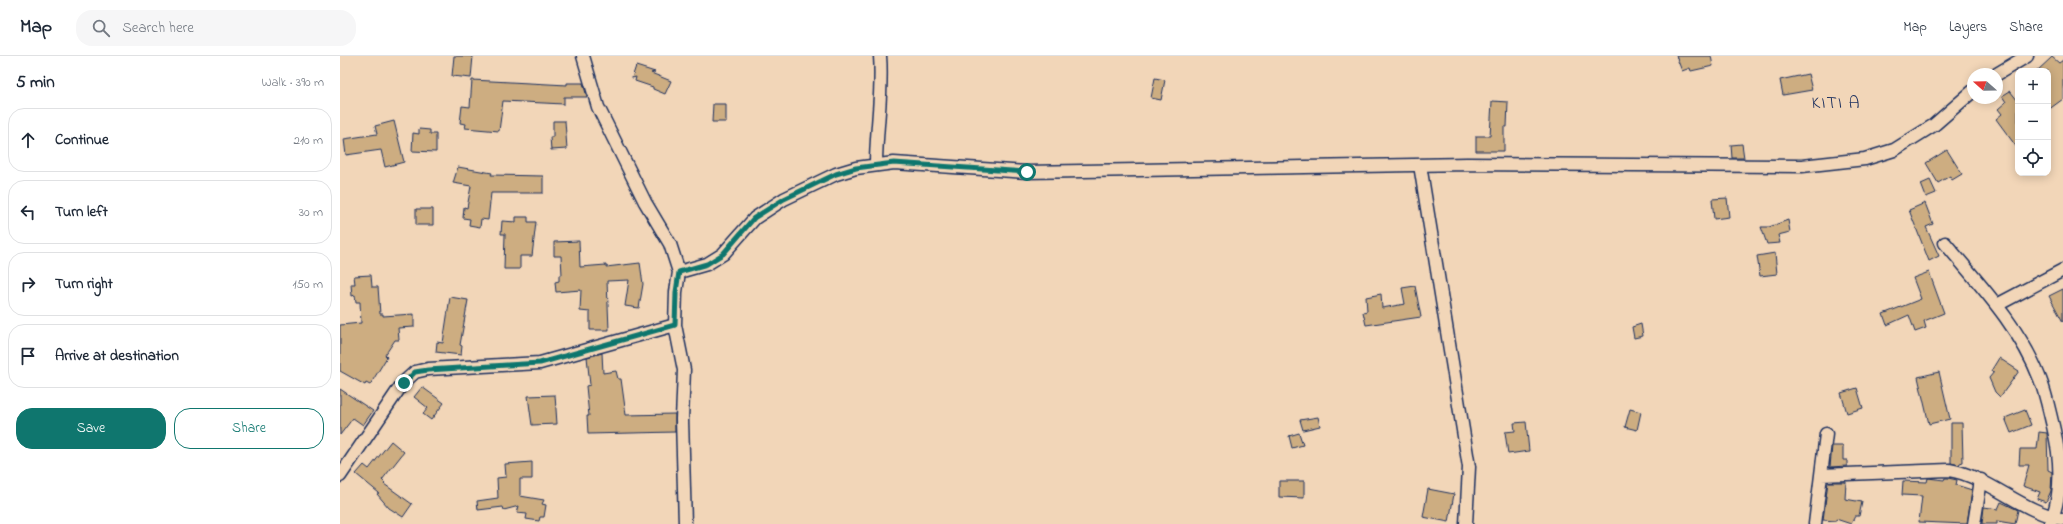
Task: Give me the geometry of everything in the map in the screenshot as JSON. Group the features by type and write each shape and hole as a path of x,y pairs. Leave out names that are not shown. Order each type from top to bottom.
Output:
{"street":[{"path":"583,56 598,107 645,202 670,244 679,272 676,292 675,325 684,370 682,419 685,524"},
{"path":"876,165 876,135 881,74 880,56"},
{"path":"2003,70 2027,56"},
{"path":"679,272 707,264 723,254 754,218 784,199 836,174 856,168 876,165 894,163 1027,172 1420,165 1604,164 1802,166 1865,159 1894,150 1934,125 1967,96"},
{"path":"1420,165 1469,467 1466,524"},
{"path":"1820,475 1949,470 1964,472 2006,496 2056,520 2061,477 2058,446 2040,380 2028,352 1997,305 1945,243"},
{"path":"1997,305 2063,270"},
{"path":"340,476 404,383 415,372 540,363 675,325"},
{"path":"1816,524 1820,475 1826,434"},
{"path":"1974,524 1980,480"}],"building":[{"path":"454,56 473,56 471,78 452,76"},
{"path":"1676,56 1711,56 1713,66 1691,71 1690,68 1682,71"},
{"path":"2052,57 2059,63 2063,60 2063,99 2051,108 2051,68 2040,68"},
{"path":"636,66 655,72 651,73 671,81 665,94 653,89 653,87 635,81 636,77 632,78"},
{"path":"1808,74 1812,90 1783,95 1780,80"},
{"path":"1155,78 1165,80 1161,100 1151,98"},
{"path":"472,80 567,85 567,83 583,83 587,97 564,97 564,104 503,101 499,131 465,128 466,124 460,123 462,106 470,107"},
{"path":"2010,91 2015,97 2015,145 1996,119 2002,114 1998,109 2006,102 2003,95"},
{"path":"1492,101 1508,102 1507,127 1504,127 1504,151 1476,151 1476,136 1490,136"},
{"path":"713,104 726,104 726,122 712,122"},
{"path":"394,121 404,162 385,167 381,150 346,155 344,139 377,134 375,126"},
{"path":"553,121 565,121 567,149 551,150 550,137 553,137"},
{"path":"419,129 430,130 430,134 436,134 436,152 412,151 413,133 419,134"},
{"path":"1742,144 1744,158 1732,158 1731,145"},
{"path":"1947,150 1962,174 1952,180 1950,176 1938,183 1926,163"},
{"path":"458,167 492,173 491,175 543,176 543,193 491,193 488,220 481,219 480,227 469,225 470,219 463,218 464,207 467,208 471,186 453,183"},
{"path":"1930,180 1936,193 1926,197 1921,184"},
{"path":"1727,198 1729,217 1714,219 1712,199"},
{"path":"1925,203 1933,224 1926,227 1939,256 1929,261 1909,210"},
{"path":"416,209 433,209 433,225 416,225"},
{"path":"516,217 528,217 528,222 536,222 532,256 520,256 520,269 504,269 505,234 501,234 502,221 516,222"},
{"path":"1788,220 1790,232 1778,235 1780,243 1767,244 1761,227 1769,227"},
{"path":"579,241 580,267 606,265 606,267 640,263 643,284 639,308 625,306 629,280 607,281 609,330 590,330 590,312 580,311 581,290 556,292 555,282 559,281 559,275 562,275 561,256 554,256 554,242"},
{"path":"1775,253 1777,274 1760,276 1757,256"},
{"path":"1929,272 1944,313 1924,321 1926,328 1915,332 1909,315 1887,325 1883,314 1921,299 1913,278"},
{"path":"371,275 372,287 378,287 380,314 383,314 383,316 414,314 414,327 398,328 399,340 395,340 385,355 387,357 370,385 366,383 365,385 340,371 340,325 361,323 360,302 356,302 355,295 352,296 351,284 355,284 354,276"},
{"path":"1415,286 1421,317 1366,325 1363,312 1367,311 1366,297 1381,294 1382,308 1405,304 1402,288"},
{"path":"2063,289 2063,322 2049,296"},
{"path":"450,297 468,300 460,345 462,346 461,355 436,352 437,342 443,343"},
{"path":"1641,324 1643,336 1634,338 1632,327"},
{"path":"602,353 603,373 616,371 618,379 621,379 626,415 675,414 675,432 588,434 587,416 589,416 586,386 590,385 587,357"},
{"path":"1999,358 2019,371 2000,397 1995,392 1989,378 1994,372 1991,371"},
{"path":"1939,372 1950,419 1929,424 1918,377"},
{"path":"422,387 444,403 431,420 423,414 428,408 414,397"},
{"path":"1857,388 1863,408 1847,413 1841,393"},
{"path":"340,389 373,411 363,425 353,418 340,435"},
{"path":"555,395 557,424 532,425 528,396"},
{"path":"1630,409 1641,412 1637,430 1625,427"},
{"path":"2025,410 2031,425 2011,433 2005,418"},
{"path":"1318,417 1320,426 1303,430 1300,420"},
{"path":"1526,422 1529,451 1508,454 1505,432 1515,431 1514,423"},
{"path":"1951,423 1962,423 1963,462 1959,465 1951,463"},
{"path":"2039,432 2047,433 2048,470 2052,472 2051,491 2046,502 2037,499 2040,492 2023,486 2029,465 2019,465 2020,449 2037,449"},
{"path":"1299,433 1303,445 1292,448 1289,436"},
{"path":"391,441 404,452 382,480 385,483 384,484 412,504 403,517 389,508 377,494 379,493 356,474 364,465 369,469"},
{"path":"1832,446 1843,446 1843,460 1847,460 1847,466 1830,467"},
{"path":"532,462 532,479 520,479 520,496 544,500 542,504 546,505 544,517 540,517 539,521 526,519 527,514 517,513 519,506 504,510 503,507 478,510 477,501 498,498 497,478 506,477 505,464"},
{"path":"1928,478 1944,480 1945,478 1948,478 1957,480 1956,485 1972,490 1967,524 1919,522 1922,496 1902,495 1903,481 1927,482"},
{"path":"1279,481 1304,481 1304,498 1279,497"},
{"path":"1828,482 1846,482 1845,499 1862,502 1859,516 1855,516 1851,524 1836,519 1836,521 1823,520"},
{"path":"1428,489 1454,494 1449,522 1423,517"},
{"path":"2001,502 2018,510 2015,524 1997,521 1997,524 1982,524 1984,507 1998,509"}],"district":[{"name":"KITI A","path":"1836,102"}],"route":[{"path":"404,383 415,372 428,370 540,363 675,325 676,292 679,272 707,264 723,254 754,218 784,199 836,174 856,168 894,163 1027,172"}]}
